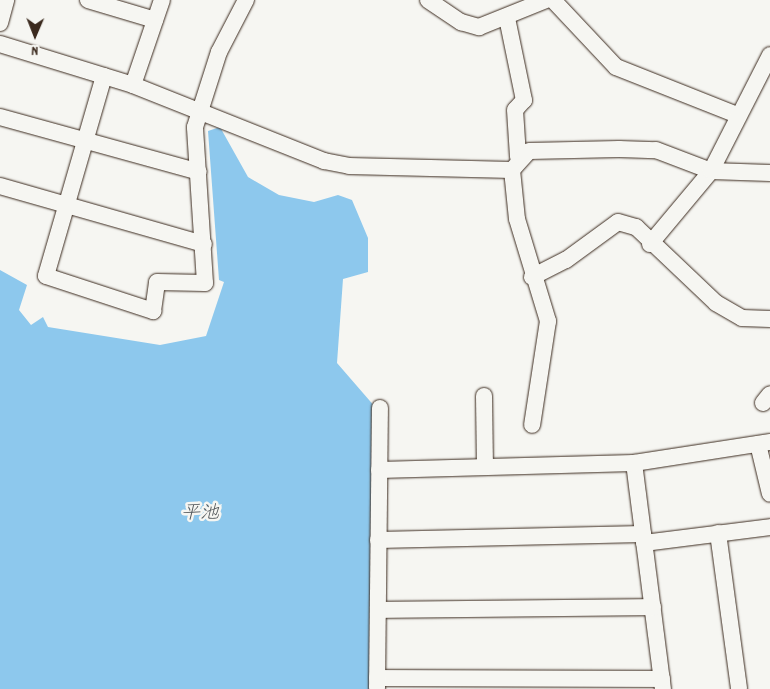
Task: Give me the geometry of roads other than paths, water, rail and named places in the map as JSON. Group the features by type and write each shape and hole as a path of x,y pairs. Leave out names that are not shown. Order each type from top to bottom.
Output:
{"street":[{"path":"0,23 6,0"},
{"path":"88,0 155,20"},
{"path":"133,85 162,0"},
{"path":"104,76 46,276 153,311 158,282 205,283 195,127 219,52 246,0"},
{"path":"428,0 461,22 479,27 507,18 546,0"},
{"path":"552,0 596,50 616,66 737,115"},
{"path":"507,18 524,100 515,110 517,219 532,277 548,321 532,425"},
{"path":"0,44 133,85 202,109 324,161 349,166 515,164 529,151 656,150 711,171 770,173"},
{"path":"650,244 711,171 737,115 770,55"},
{"path":"0,118 199,172"},
{"path":"0,186 204,244"},
{"path":"532,277 566,260 618,222 636,227 650,244 716,303 742,318 770,319"},
{"path":"484,396 485,467"},
{"path":"380,408 377,683 663,684 634,463"},
{"path":"379,470 634,463 764,443 770,494"},
{"path":"378,540 644,539 770,527"},
{"path":"718,533 739,689"},
{"path":"378,610 653,607"}],"water":[{"name":"平池","path":"220,127 248,177 279,195 314,202 338,195 352,200 368,238 368,272 343,279 337,363 376,408 373,689 0,689 0,270 27,285 19,310 31,325 43,317 48,327 160,345 206,336 224,282 219,280 208,131"}]}
